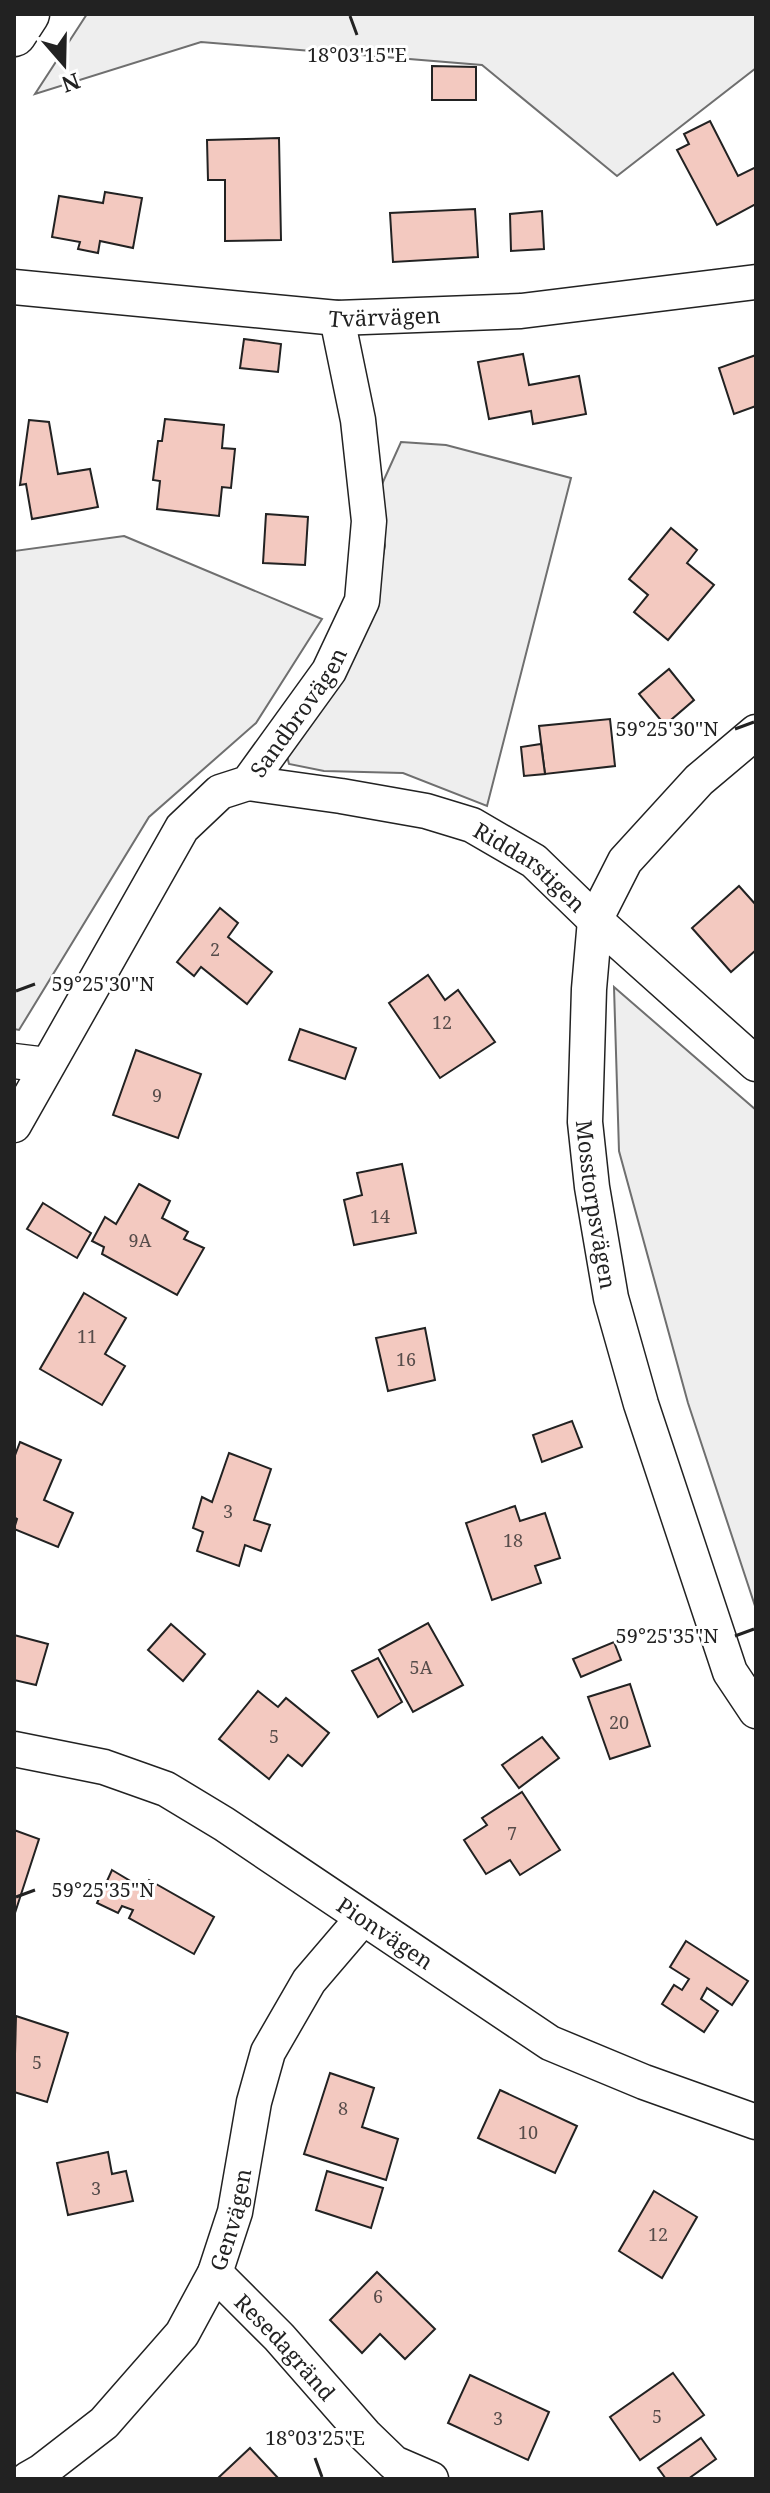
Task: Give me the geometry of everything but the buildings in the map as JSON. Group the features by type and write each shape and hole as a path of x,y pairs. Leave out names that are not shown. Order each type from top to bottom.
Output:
{"highway":[{"path":"14,34 27,14"}],"street":[{"name":"Tvärvägen","path":"14,287 337,318 521,311 756,282"},
{"name":"Sandbrovägen","path":"14,1125 30,1063 182,828 220,792 248,783 329,671 362,601 369,521 358,420 337,318"},
{"name":"Mosstorpsvägen","path":"756,732 699,780 625,861 595,920 589,989 585,1122 592,1187 611,1298 641,1404 730,1672 756,1711"},
{"name":"Riddarstigen","path":"248,783 426,811 472,825 534,861 756,1064"},
{"name":"Pionvägen","path":"14,1749 104,1767 166,1789 224,1824 550,2043 644,2082 756,2122"},
{"name":"Genvägen","path":"28,2479 104,2423 182,2334 215,2273 235,2212 254,2102 268,2052 309,1981 362,1919"},
{"name":"Resedagränd","path":"215,2273 279,2337 365,2435 394,2463 431,2479"}],"shaded area":[{"path":"87,14 756,14 756,68 617,176 482,65 201,42 35,94"},
{"path":"401,442 446,445 571,478 487,806 403,773 324,771 289,764 285,748 371,613 385,546 378,493"},
{"path":"124,536 322,619 256,723 149,817 19,1030 14,1029 14,551"},
{"path":"614,987 756,1110 756,1609 688,1403 619,1151"}]}
